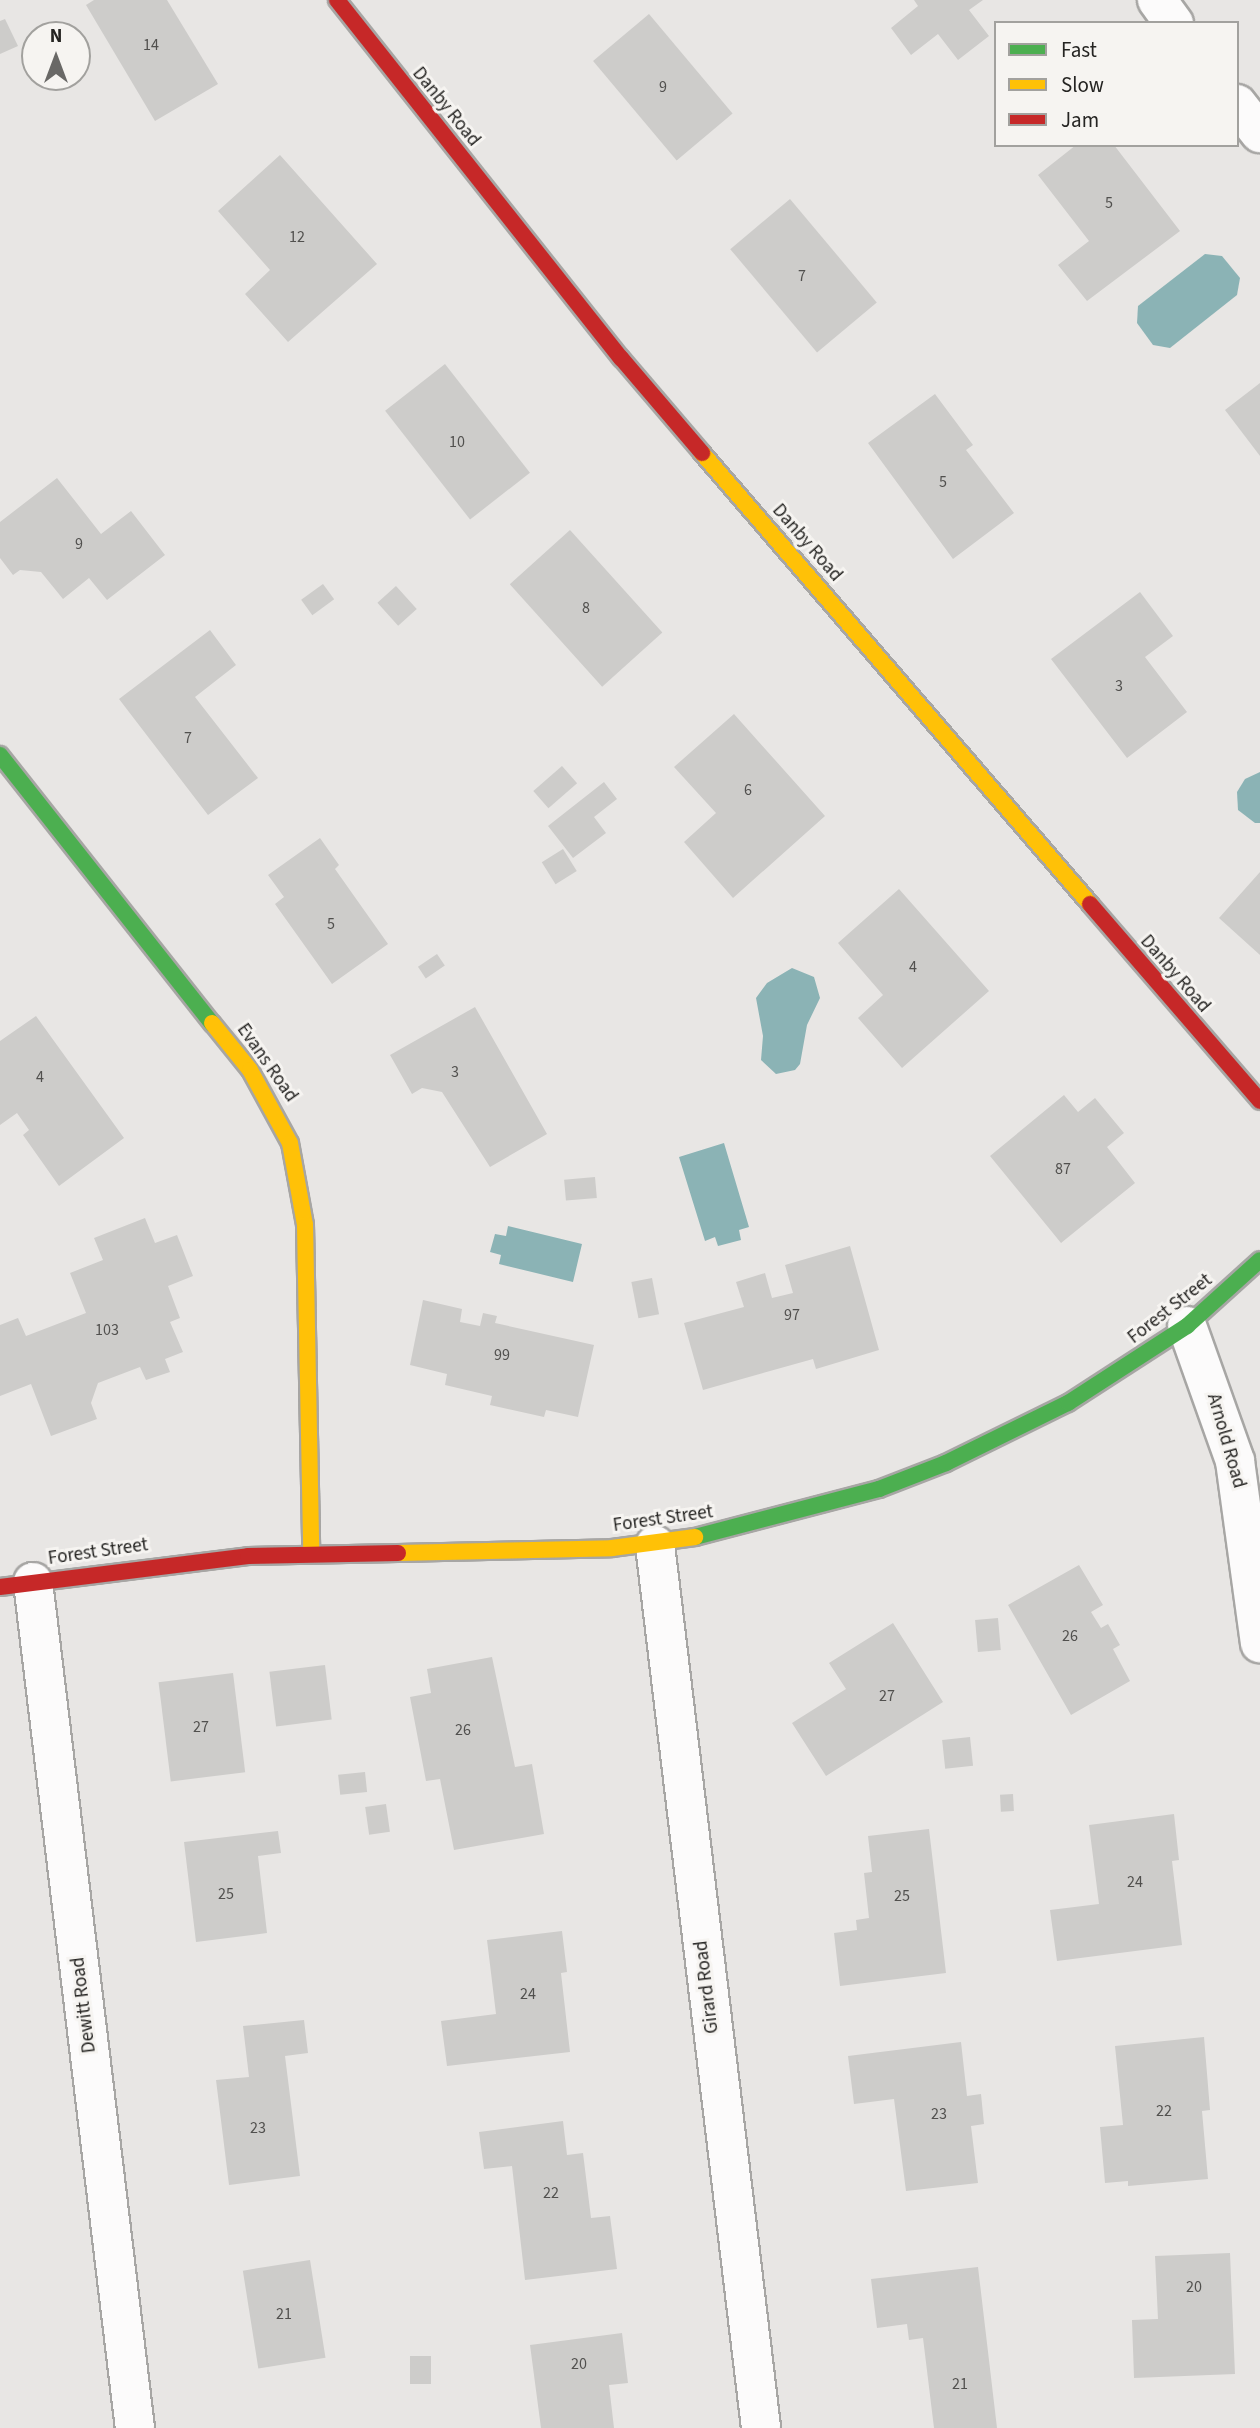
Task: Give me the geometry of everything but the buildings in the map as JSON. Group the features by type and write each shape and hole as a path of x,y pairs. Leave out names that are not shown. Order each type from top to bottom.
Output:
{"street":[{"name":"Danby Road","path":"337,0 621,358 1260,1101"},
{"path":"1157,0 1173,21"},
{"path":"1239,107 1260,133"},
{"name":"Evans Road","path":"0,755 250,1070 290,1143 305,1225 311,1552"},
{"name":"Forest Street","path":"17,1584 176,1563 311,1552 655,1545 812,1510 946,1463 1102,1384 1188,1326 1260,1259"},
{"name":"Arnold Road","path":"1188,1326 1235,1461 1260,1643"},
{"name":"Girard Road","path":"655,1545 761,2428"},
{"name":"Dewitt Road","path":"17,1584 135,2428"}],"water":[{"path":"1205,254 1222,256 1240,278 1237,295 1170,348 1153,345 1137,323 1138,306"},
{"path":"1260,772 1260,823 1255,823 1238,810 1237,792 1245,779"},
{"path":"792,968 814,977 820,998 807,1025 800,1064 795,1070 776,1074 761,1060 763,1036 756,998 767,983"},
{"path":"724,1143 749,1227 739,1230 741,1240 718,1246 715,1237 705,1241 679,1157"},
{"path":"508,1226 582,1244 573,1282 499,1264 501,1255 490,1252 495,1234 506,1236"}],"traffic: fast":[{"path":"0,755 212,1023"},
{"path":"695,1537 879,1489 946,1463 1068,1403 1187,1326 1260,1260"}],"traffic: slow":[{"path":"702,453 1090,904"},
{"path":"212,1023 250,1070 290,1143 305,1225 311,1552"},
{"path":"398,1553 612,1548 695,1537"}],"traffic: jam":[{"path":"337,0 621,358 702,453"},
{"path":"1090,904 1260,1101"},
{"path":"0,1587 248,1556 398,1553"}]}
